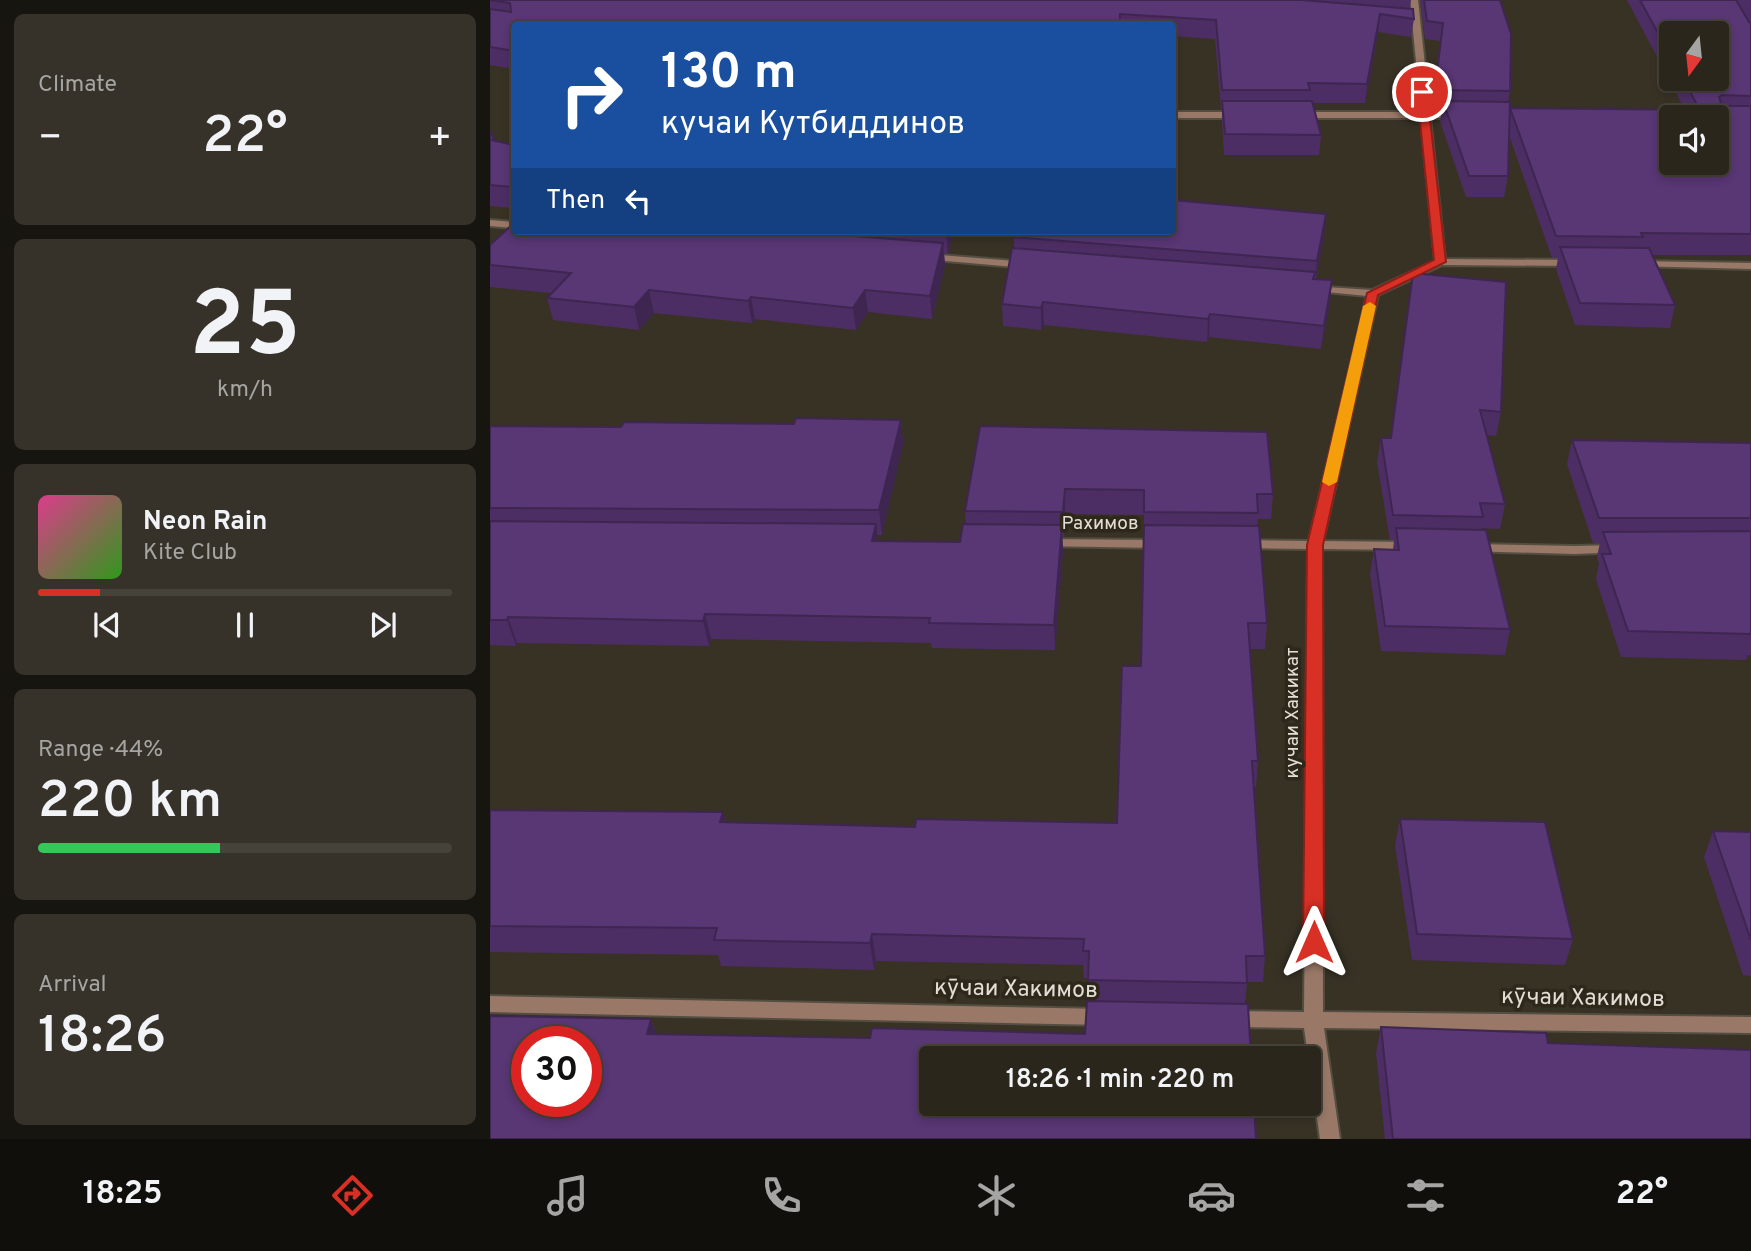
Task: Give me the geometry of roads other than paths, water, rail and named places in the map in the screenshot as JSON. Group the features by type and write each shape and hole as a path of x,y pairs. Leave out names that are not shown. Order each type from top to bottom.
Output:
{"street":[{"path":"1414,0 1414,23 1440,262"},
{"path":"1400,22 1414,23"},
{"path":"1176,115 1252,115"},
{"path":"1292,115 1466,115"},
{"path":"490,223 511,225"},
{"path":"920,257 1044,267"},
{"path":"1304,287 1373,293 1440,262 1589,264"},
{"path":"1629,264 1751,266"},
{"name":"кучаи Хакикат","path":"1330,1139 1313,1021 1315,545 1373,293"},
{"name":"Рахимов","path":"1035,543 1175,544"},
{"path":"1231,544 1424,547"},
{"path":"1452,547 1629,549"},
{"name":"кӯчаи Хакимов","path":"490,1004 1118,1017"},
{"name":"кӯчаи Хакимов","path":"1216,1019 1751,1025"}]}
